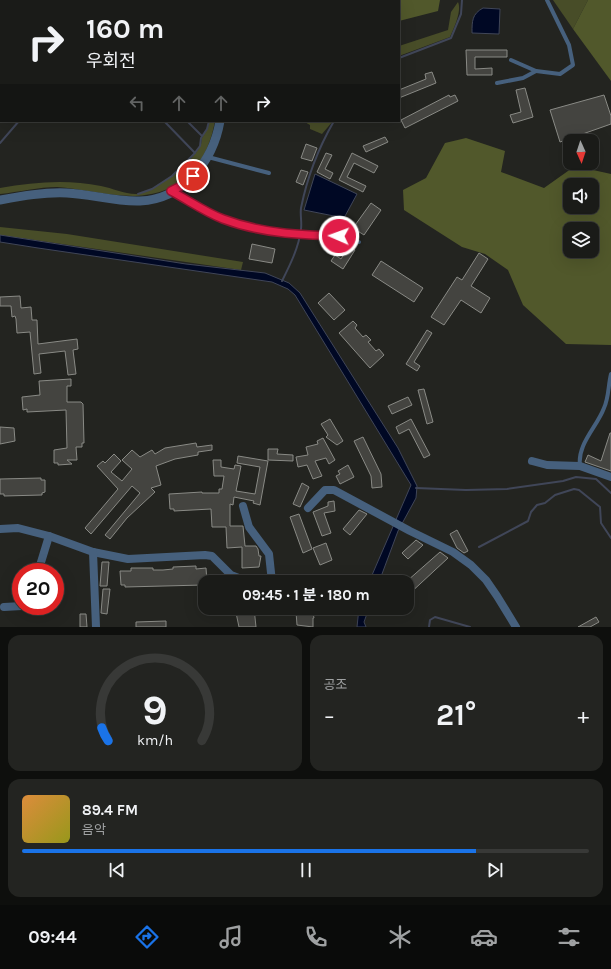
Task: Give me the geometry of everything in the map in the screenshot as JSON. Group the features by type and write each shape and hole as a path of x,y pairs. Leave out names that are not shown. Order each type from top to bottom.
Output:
{"street":[{"path":"0,200 54,192 141,200 161,196 183,185 193,176 208,157 216,138 220,122"},
{"path":"532,461 547,465 580,466 611,477"},
{"path":"308,508 326,490 334,490 410,531 453,552 471,565 486,580 516,627"},
{"path":"243,506 249,527 269,554 271,575"},
{"path":"0,529 18,528 48,536 94,552 128,559 205,555 212,556 231,575"},
{"path":"40,563 48,536"},
{"path":"94,552 96,627"},
{"path":"4,607 12,607"}],"lane":[{"path":"511,60 536,71 560,74 573,65 569,45 547,0"},
{"path":"497,83 523,78 536,71"},
{"path":"208,157 269,173"},
{"path":"171,191 222,218 249,227 308,236 339,236 359,242"},
{"path":"580,466 579,459 582,448 604,409 609,395 611,374"}],"green space":[{"path":"400,0 440,0 438,11 400,21"},
{"path":"553,0 588,0 573,29"},
{"path":"588,0 611,0 611,81 573,29"},
{"path":"458,2 458,15 450,37 400,56 400,46 448,30 451,12"},
{"path":"209,122 215,122 212,135 201,160 184,179 173,187 160,192 145,195 125,196 57,187 0,194 0,188 50,182 88,184 132,194 143,193 172,176 190,160 201,145"},
{"path":"305,122 332,122 322,134 310,129 310,125"},
{"path":"466,138 505,151 501,172 544,188 569,170 593,170 611,174 611,345 566,344 523,305 508,270 485,254 462,247 404,210 403,190 426,178 445,143"},
{"path":"0,227 67,234 243,262 241,270 0,235"}],"water":[{"path":"483,8 500,9 499,34 472,33 473,18 479,10"},
{"path":"315,174 357,194 344,218 304,210"},
{"path":"0,235 186,264 265,273 289,283 300,293 398,448 417,486 416,498 398,531 382,575 372,575 411,485 295,295 288,289 272,282 0,242"},
{"path":"358,615 366,615 364,622 366,627 357,627"}],"building":[{"path":"466,50 507,50 507,57 475,57 475,69 492,68 492,75 467,75"},
{"path":"432,72 436,83 400,98 400,90 426,79 425,74"},
{"path":"525,88 533,117 513,123 510,115 521,112 516,90"},
{"path":"449,95 450,97 455,95 458,101 405,128 401,120"},
{"path":"604,95 611,116 611,124 583,134 563,134 563,141 560,142 550,110"},
{"path":"385,137 388,142 366,152 363,146"},
{"path":"306,144 317,148 312,161 301,158"},
{"path":"326,153 332,155 325,169 333,173 330,179 317,172"},
{"path":"352,153 378,166 374,173 354,163 347,177 366,186 363,192 339,180"},
{"path":"301,170 308,172 303,185 296,182"},
{"path":"371,203 381,210 364,235 353,228"},
{"path":"252,244 275,249 272,263 249,259"},
{"path":"349,246 355,250 343,269 331,261 335,255 341,259"},
{"path":"479,253 488,259 471,286 490,298 481,313 461,300 444,325 431,317 457,277 462,280"},
{"path":"381,261 423,288 414,302 372,275"},
{"path":"329,293 345,310 334,320 318,303"},
{"path":"20,296 21,308 31,307 32,320 37,320 38,344 77,339 78,349 73,350 76,374 68,375 65,351 39,354 41,373 34,374 30,332 17,333 16,319 15,316 12,317 11,306 0,306 0,297"},
{"path":"353,321 357,325 355,328 363,337 366,335 371,340 368,342 376,351 379,349 384,355 370,368 339,333"},
{"path":"427,330 432,333 414,362 420,366 417,371 406,364"},
{"path":"71,379 71,386 67,386 67,402 81,402 83,404 84,443 82,443 82,447 76,447 77,460 67,460 72,464 58,465 58,463 54,463 54,450 67,448 66,410 27,412 27,409 23,410 22,397 40,395 39,381"},
{"path":"424,389 433,422 427,424 418,390"},
{"path":"408,397 412,405 392,414 388,406"},
{"path":"330,419 343,441 337,445 326,437 328,435 321,424"},
{"path":"411,419 430,455 424,458 409,429 399,434 396,427"},
{"path":"0,427 14,428 15,441 0,444"},
{"path":"610,433 611,471 585,462 588,455 601,461"},
{"path":"363,437 381,474 382,487 372,488 371,476 354,441"},
{"path":"323,438 335,460 329,464 326,458 315,461 322,476 313,479 307,465 298,467 296,457 308,455 306,447 318,444 317,441"},
{"path":"196,443 197,447 212,445 212,450 198,452 198,455 175,459 156,466 161,485 151,488 155,492 127,518 110,539 105,535 140,493 132,486 91,534 85,528 118,489 97,466 103,461 105,463 114,454 121,461 111,472 122,481 132,469 122,460 132,450 140,457 152,450 155,454 165,448"},
{"path":"268,449 278,449 277,454 293,455 293,461 268,460"},
{"path":"238,456 268,461 260,505 253,503 254,501 234,497 233,505 230,504 230,526 243,526 245,546 256,546 259,556 261,556 259,567 242,568 242,547 227,548 226,527 212,527 211,509 174,511 174,509 170,509 169,494 202,492 219,493 219,489 222,489 224,476 214,476 213,460 221,460 221,467 234,469 235,465 241,466 236,491 255,494 260,467 237,463"},
{"path":"348,465 354,477 340,484 336,476 340,474 338,471"},
{"path":"41,478 41,480 45,480 45,492 42,493 42,495 4,496 4,494 0,494 0,479"},
{"path":"302,483 309,487 300,507 293,504"},
{"path":"334,501 335,511 324,513 331,533 322,536 313,512 328,506 328,502"},
{"path":"359,510 367,514 350,535 343,529"},
{"path":"299,514 312,549 303,553 290,517"},
{"path":"457,530 468,551 464,553 457,548 450,534"},
{"path":"416,540 423,545 408,559 402,553"},
{"path":"326,543 332,560 320,565 313,548"},
{"path":"440,552 448,558 414,590 414,575"},
{"path":"102,562 109,562 107,586 100,586"},
{"path":"196,566 196,569 206,568 206,575 198,575 198,585 125,587 125,585 121,585 120,571 131,571 131,568 153,568 153,570 163,570 173,569 173,567"},
{"path":"103,589 110,589 107,614 101,613"},
{"path":"80,614 86,614 87,627 80,627"},
{"path":"236,615 255,615 256,627 239,627"},
{"path":"296,615 313,615 313,627 297,625"},
{"path":"596,617 599,622 590,627 578,627"},
{"path":"166,621 166,627 136,627 136,622"}],"waterway":[{"path":"400,58 451,38 461,14 462,0"},
{"path":"0,143 18,122"},
{"path":"165,122 195,153"},
{"path":"188,122 202,136"},
{"path":"138,194 152,189 172,176 194,154 200,146 201,138 207,129 209,122"},
{"path":"282,281 291,262 300,236 301,208 310,174 323,141 333,122"},
{"path":"416,488 466,490 507,489 563,481 576,477 596,479 611,493"},
{"path":"479,547 528,521 531,512 537,505 545,503 555,495 574,489 579,490 600,507 601,523 611,538"},
{"path":"429,627 430,620 435,617 470,627"}],"route":[{"path":"193,176 183,185 171,191 222,218 266,231 308,236 339,236"}]}
